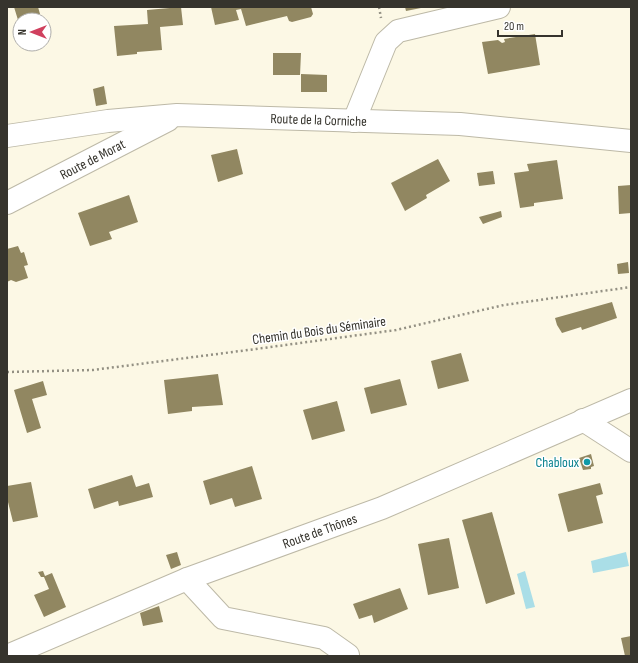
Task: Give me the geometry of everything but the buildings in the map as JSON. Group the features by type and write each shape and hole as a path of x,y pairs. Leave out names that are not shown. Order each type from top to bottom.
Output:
{"street":[{"path":"354,121 386,42 398,31 499,7"},
{"name":"Route de la Corniche","path":"7,136 108,121 177,115 460,124 631,141"},
{"name":"Route de Morat","path":"7,203 177,115"},
{"name":"Route de Thônes","path":"7,656 187,579 382,508 631,400"},
{"path":"583,420 631,451"},
{"path":"187,579 223,618 324,638 348,654"}],"path":[{"name":"Chemin du Bois du Séminaire","path":"7,372 92,370 256,350 396,330 504,305 631,287"}],"water":[{"path":"626,552 629,566 593,573 591,561"},
{"path":"525,571 535,607 526,609 517,574"}],"place":[{"name":"Chabloux","path":"587,462"}]}
